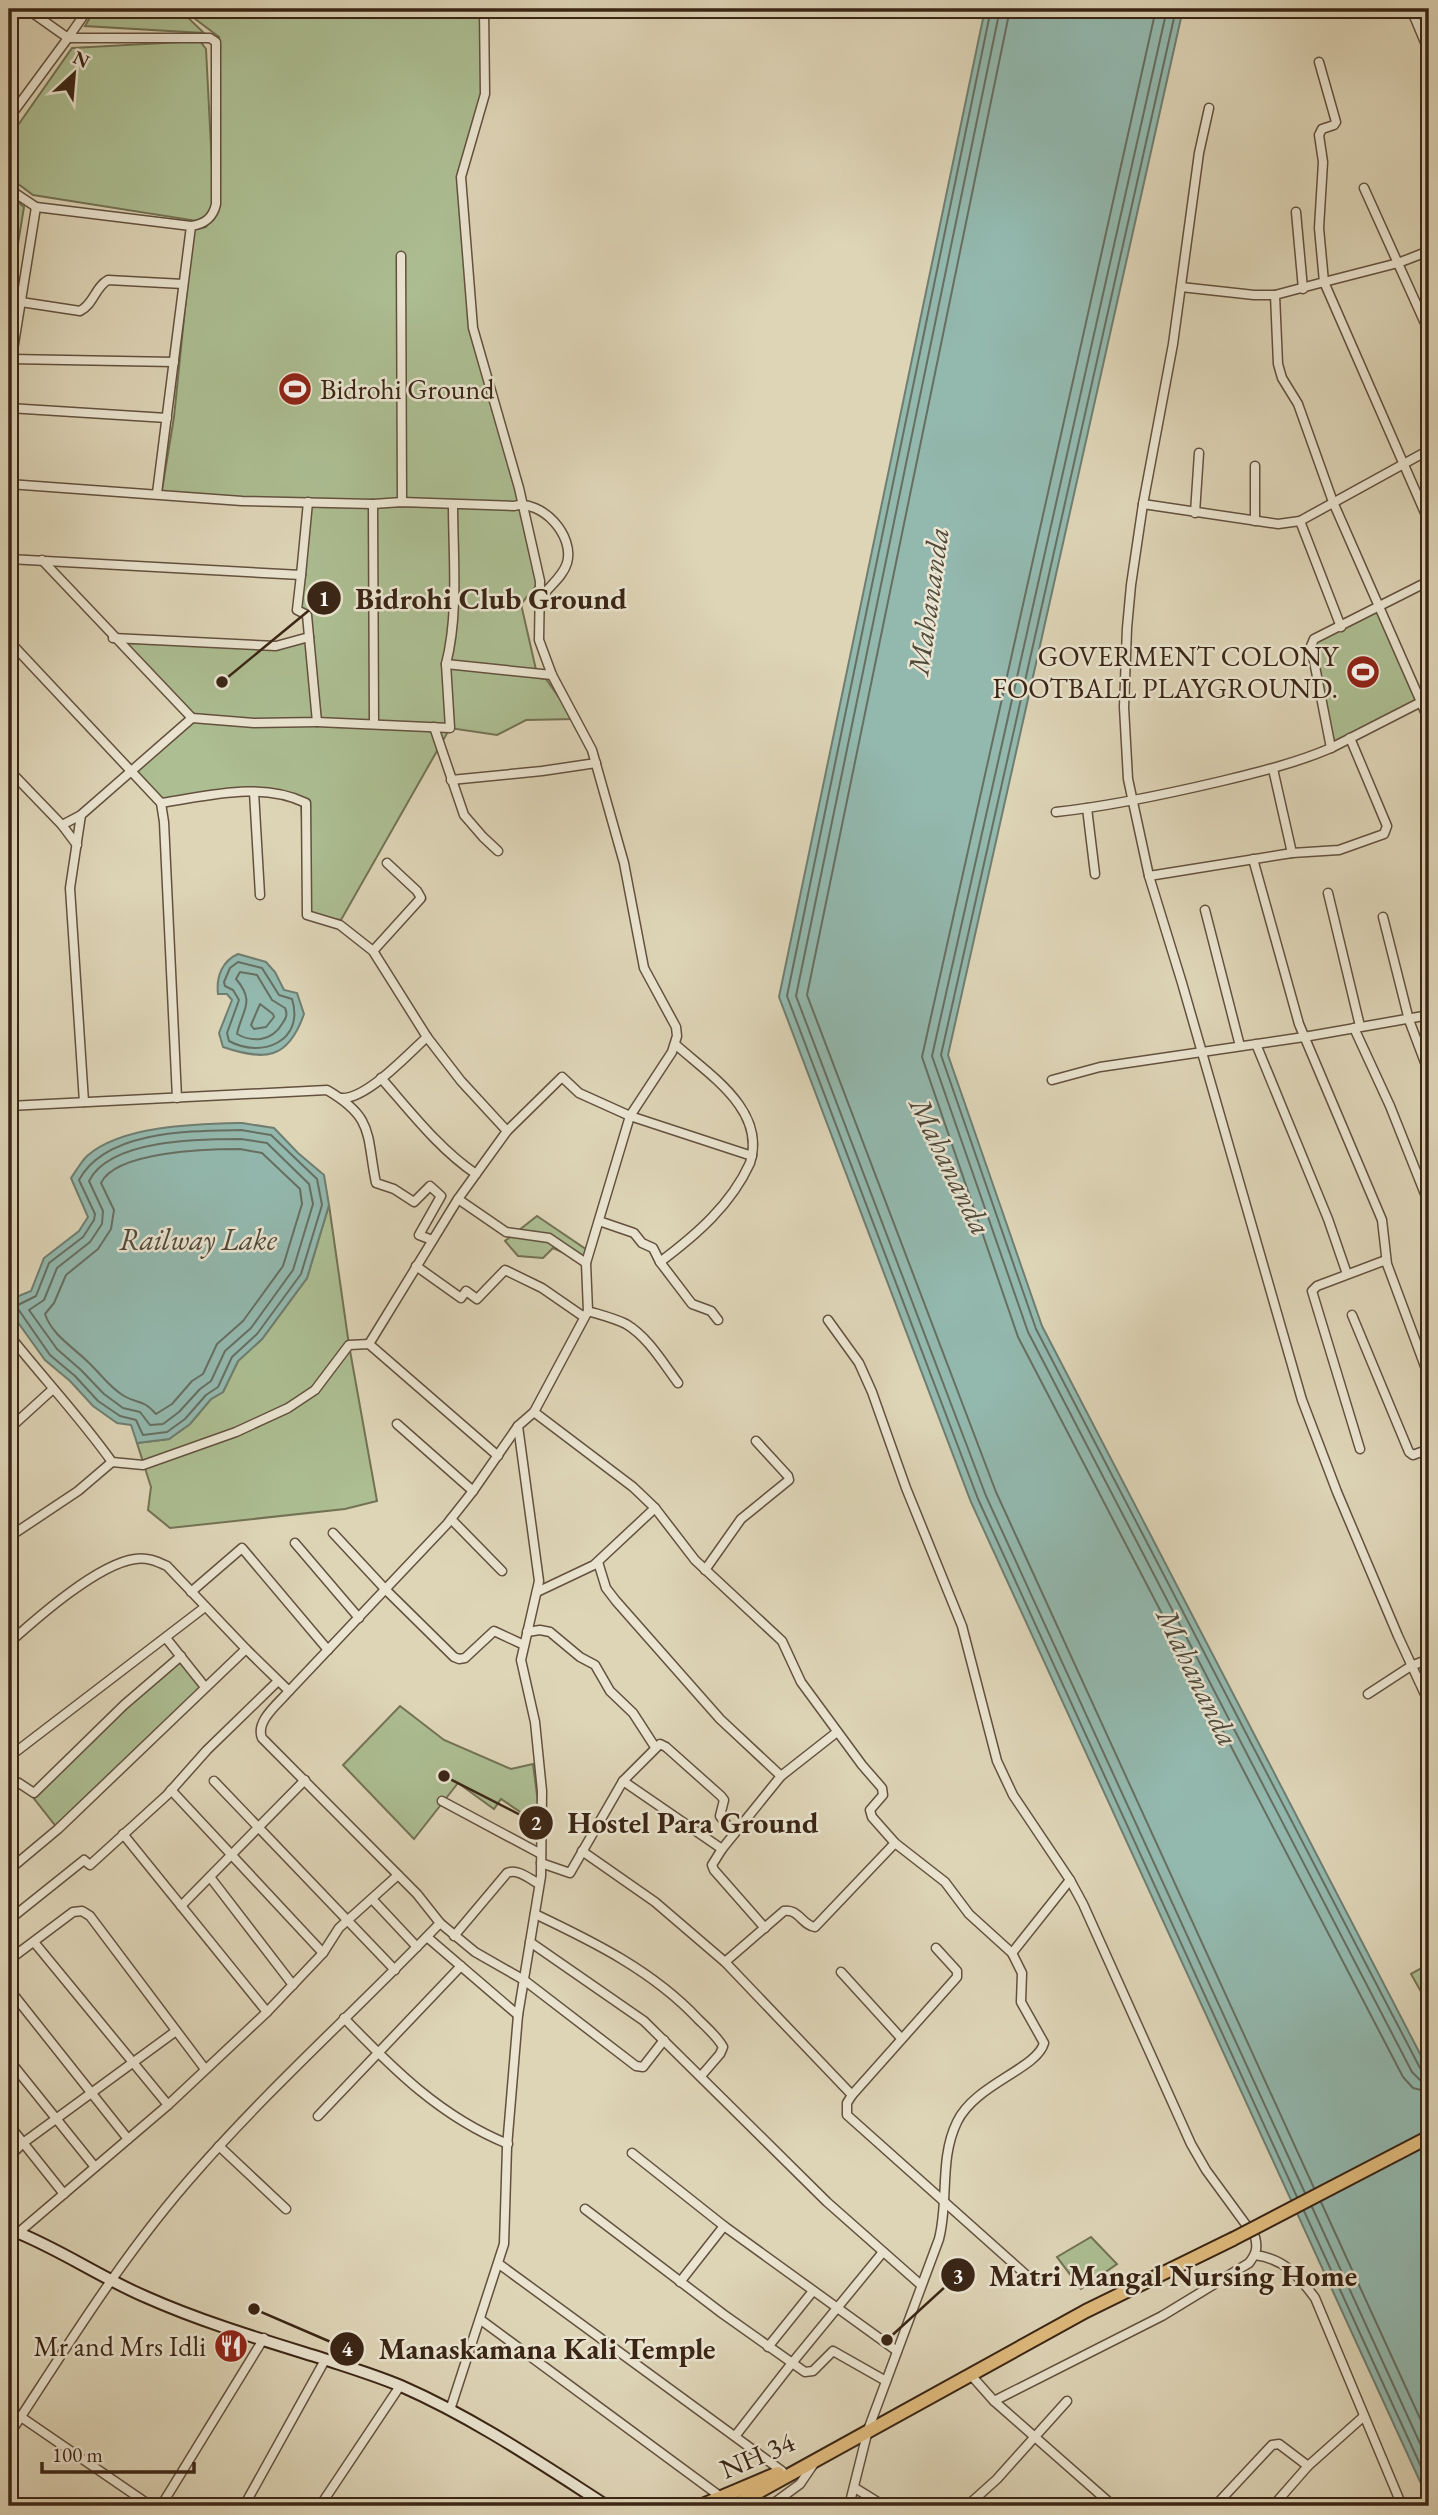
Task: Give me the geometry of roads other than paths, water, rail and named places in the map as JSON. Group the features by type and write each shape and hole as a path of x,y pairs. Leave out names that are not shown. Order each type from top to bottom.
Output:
{"main road":[{"path":"733,2506 1086,2311 1233,2239 1429,2137"},
{"path":"14,2231 37,2239 110,2279 171,2307 400,2386 450,2410 525,2453 607,2506"},
{"name":"NH 34","path":"700,2506 833,2449"}],"street":[{"path":"9,189 36,207 191,226 203,224 216,204 216,42 210,38 68,38 27,9"},
{"path":"9,118 88,9"},
{"path":"484,9 485,94 461,177 473,328 523,504 540,581 539,640 552,675 592,750 624,863 645,968 676,1027 675,1044 630,1116 586,1263 586,1314 534,1412 518,1426 452,1518 289,1691 262,1723 259,1731 262,1738 398,1875 454,1936 475,1952 524,1980 636,2066 643,2067 664,2040"},
{"path":"1410,9 1429,52"},
{"path":"1319,62 1336,122 1322,129 1319,135 1323,162 1319,248 1324,282 1429,522"},
{"path":"9,103 16,109"},
{"path":"1209,108 1199,153 1173,344 1143,504 1127,628 1125,731 1132,801 1149,876 1302,1400 1336,1492 1429,1703"},
{"path":"1364,188 1429,332"},
{"path":"9,375 13,318 20,302 36,207"},
{"path":"1296,212 1303,289"},
{"path":"157,493 191,226"},
{"path":"1181,287 1275,295 1398,263 1429,251"},
{"path":"401,256 402,502"},
{"path":"20,302 80,311 88,306 99,286 108,280 183,284"},
{"path":"1275,295 1280,372 1298,404 1333,502 1425,700 1429,722"},
{"path":"11,359 174,362"},
{"path":"9,408 167,418"},
{"path":"1143,504 1278,524 1300,521 1429,450"},
{"path":"1195,513 1199,453"},
{"path":"1255,466 1255,521"},
{"path":"9,484 242,501 523,504 540,510 557,525 568,544 567,562 561,574 539,602"},
{"path":"308,502 297,610 307,615 317,722"},
{"path":"373,504 374,724"},
{"path":"42,560 113,638 192,718 254,723 317,722 450,728 446,664 453,615 453,504"},
{"path":"1300,521 1340,627"},
{"path":"9,559 300,575"},
{"path":"1331,748 1311,646 1314,639 1429,581"},
{"path":"113,638 276,646 309,637"},
{"path":"9,641 161,803 177,1098"},
{"path":"446,664 552,675"},
{"path":"1056,812 1132,801 1273,769 1331,748 1425,700"},
{"path":"62,825 81,815 192,718"},
{"path":"434,727 464,815 498,850"},
{"path":"1149,876 1292,853 1339,850 1386,831 1387,826 1349,738"},
{"path":"451,779 596,763"},
{"path":"9,769 62,825 77,845"},
{"path":"1273,769 1292,853"},
{"path":"161,803 242,790 291,796 306,803 307,915 340,925 373,951 427,1037 461,1081 507,1130"},
{"path":"254,792 260,895"},
{"path":"1087,808 1095,874"},
{"path":"81,815 70,888 85,1102"},
{"path":"1253,859 1285,981 1304,1037 1382,1220 1386,1260 1429,1377"},
{"path":"373,951 421,898 387,863"},
{"path":"1328,893 1357,1027 1429,1204"},
{"path":"1205,910 1240,1046"},
{"path":"1383,918 1409,1020 1429,1073"},
{"path":"1052,1080 1100,1067 1304,1037 1409,1020 1429,1014"},
{"path":"341,1098 352,1098 382,1078 427,1037"},
{"path":"660,1262 694,1237 711,1220 747,1170 752,1156 749,1122 741,1106 675,1044"},
{"path":"1256,1044 1328,1219 1347,1274"},
{"path":"369,1344 458,1199 507,1130 562,1077 579,1093 630,1116 752,1156"},
{"path":"382,1078 420,1123 476,1174"},
{"path":"9,1106 327,1090 341,1098 360,1116 368,1129 376,1183 394,1189 414,1202 430,1186 441,1196 419,1235 432,1240"},
{"path":"458,1199 506,1232 549,1238 586,1263"},
{"path":"599,1221 634,1233 642,1243 653,1248 660,1262 692,1304 711,1311 718,1320"},
{"path":"1360,1449 1312,1291 1314,1287 1386,1260"},
{"path":"416,1266 461,1298 466,1291 477,1299 505,1270 586,1314 625,1324 636,1331 678,1383"},
{"path":"1352,1315 1409,1452 1413,1455 1429,1449"},
{"path":"828,1320 859,1363 872,1391 898,1467 962,1626 997,1761 1004,1778 1070,1880 1192,2144 1206,2170 1255,2237 1257,2246 1249,2263 1162,2316 993,2401"},
{"path":"9,1335 69,1405 112,1462"},
{"path":"9,1537 69,1498 112,1462 143,1465 236,1432 288,1408 315,1390 349,1345 369,1344 498,1456"},
{"path":"9,1429 53,1389"},
{"path":"534,1412 655,1508 705,1570 782,1641 801,1682 882,1788 883,1795 872,1808 870,1815 895,1843 945,1882 969,1914 1012,1953 1022,1973 1021,2002 1044,2043 1042,2051 1036,2057 992,2084 970,2102 957,2121 948,2147 945,2171 946,2204 939,2239 868,2430 849,2506"},
{"path":"397,1424 473,1492"},
{"path":"450,2410 499,2264 506,2226 508,2144 518,2015 540,1884 542,1791 534,1722 521,1660 539,1581 518,1426"},
{"path":"705,1570 741,1519 789,1480 756,1441"},
{"path":"537,1592 584,1572 655,1508"},
{"path":"452,1518 502,1571"},
{"path":"333,1533 454,1657 465,1658 491,1632 497,1632 524,1646"},
{"path":"295,1544 359,1618"},
{"path":"191,1592 242,1548 328,1650"},
{"path":"9,1643 36,1618 92,1578 124,1562 153,1559 167,1566 289,1691"},
{"path":"598,1562 607,1588 615,1601 720,1719 780,1776"},
{"path":"9,1757 205,1606"},
{"path":"527,1632 540,1630 554,1634 569,1650 595,1665 610,1691 633,1713 655,1747"},
{"path":"166,1638 205,1687"},
{"path":"9,1870 58,1829 246,1649"},
{"path":"9,1791 19,1783 34,1793 124,1705 181,1656"},
{"path":"1368,1694 1411,1666 1429,1659"},
{"path":"9,1920 84,1860 90,1865 171,1790 207,1750 278,1681"},
{"path":"765,1928 714,1870 713,1860 780,1776 837,1732"},
{"path":"442,1801 570,1873 624,1781 660,1744 721,1796 723,1800 720,1816 734,1834"},
{"path":"181,1906 304,1780"},
{"path":"214,1781 395,1970"},
{"path":"624,1781 722,1849"},
{"path":"171,1790 323,1953"},
{"path":"123,1834 267,2012"},
{"path":"725,1962 784,1911 789,1910 809,1926 815,1927 895,1843"},
{"path":"582,1850 655,1902 725,1962 852,2095"},
{"path":"454,1936 507,1873 518,1873 540,1884"},
{"path":"14,2231 64,2194 168,2105 267,2012 323,1953 333,1935 398,1875"},
{"path":"210,1877 293,1985"},
{"path":"1012,1953 1070,1880"},
{"path":"372,1899 417,1947"},
{"path":"9,1960 73,1912 82,1911 90,1916 205,2069"},
{"path":"535,1914 624,1960 680,1999 723,2047 701,2076"},
{"path":"9,2435 110,2279 177,2195 219,2146 440,1923"},
{"path":"426,1937 518,2015"},
{"path":"34,1942 168,2105"},
{"path":"530,1942 626,2007 664,2040 827,2202 921,2286"},
{"path":"936,1948 958,1975 852,2095 847,2102 847,2115 1034,2282"},
{"path":"317,2116 461,1966"},
{"path":"841,1972 901,2038"},
{"path":"9,1989 128,2139"},
{"path":"344,2018 423,2095 480,2133 508,2144"},
{"path":"9,2157 23,2143 176,2031"},
{"path":"9,2060 95,2168"},
{"path":"9,2125 64,2194"},
{"path":"219,2146 286,2209"},
{"path":"632,2153 724,2226 897,2351"},
{"path":"585,2209 768,2347 809,2372 833,2351 886,2381"},
{"path":"680,2282 724,2226"},
{"path":"736,2435 883,2252"},
{"path":"1255,2255 1271,2257 1287,2266 1301,2278 1315,2298 1402,2506"},
{"path":"499,2264 782,2471"},
{"path":"768,2347 813,2291"},
{"path":"481,2320 720,2497"},
{"path":"160,2506 264,2338"},
{"path":"244,2506 325,2360"},
{"path":"970,2374 993,2401 1111,2504"},
{"path":"320,2506 400,2386"},
{"path":"967,2506 997,2479 1067,2401"},
{"path":"21,2417 151,2506"},
{"path":"1273,2506 1308,2466 1363,2417"},
{"path":"1217,2504 1275,2444 1308,2466"},
{"path":"770,2506 800,2484 818,2458"},
{"path":"855,2488 884,2506"},
{"path":"1217,2504 1230,2506"}],"water":[{"name":"Mahananda","path":"985,9 1183,9 948,1055 1042,1326 1429,2071 1429,2501 971,1502 779,997"},
{"path":"238,954 266,962 275,972 284,990 297,993 304,1014 298,1029 290,1041 273,1053 251,1054 223,1047 219,1033 232,1000 227,994 218,994 218,982 224,965"},
{"name":"Railway Lake","path":"242,1123 274,1128 324,1175 329,1205 307,1278 262,1339 238,1361 223,1392 211,1399 190,1424 169,1439 137,1443 131,1425 117,1423 93,1406 70,1381 45,1360 9,1310 9,1300 31,1291 44,1258 79,1231 88,1217 71,1178 87,1156 102,1146 140,1132 182,1126"}],"place":[{"name":"Bidrohi Ground","path":"295,389"},
{"name":"GOVERMENT COLONY FOOTBALL PLAYGROUND.","path":"1363,672"},
{"name":"Bidrohi Club Ground","path":"222,682"},
{"name":"Hostel Para Ground","path":"444,1776"},
{"name":"Manaskamana Kali Temple","path":"254,2309"},
{"name":"Matri Mangal Nursing Home","path":"887,2340"},
{"name":"Mr and Mrs Idli","path":"231,2346"}]}
